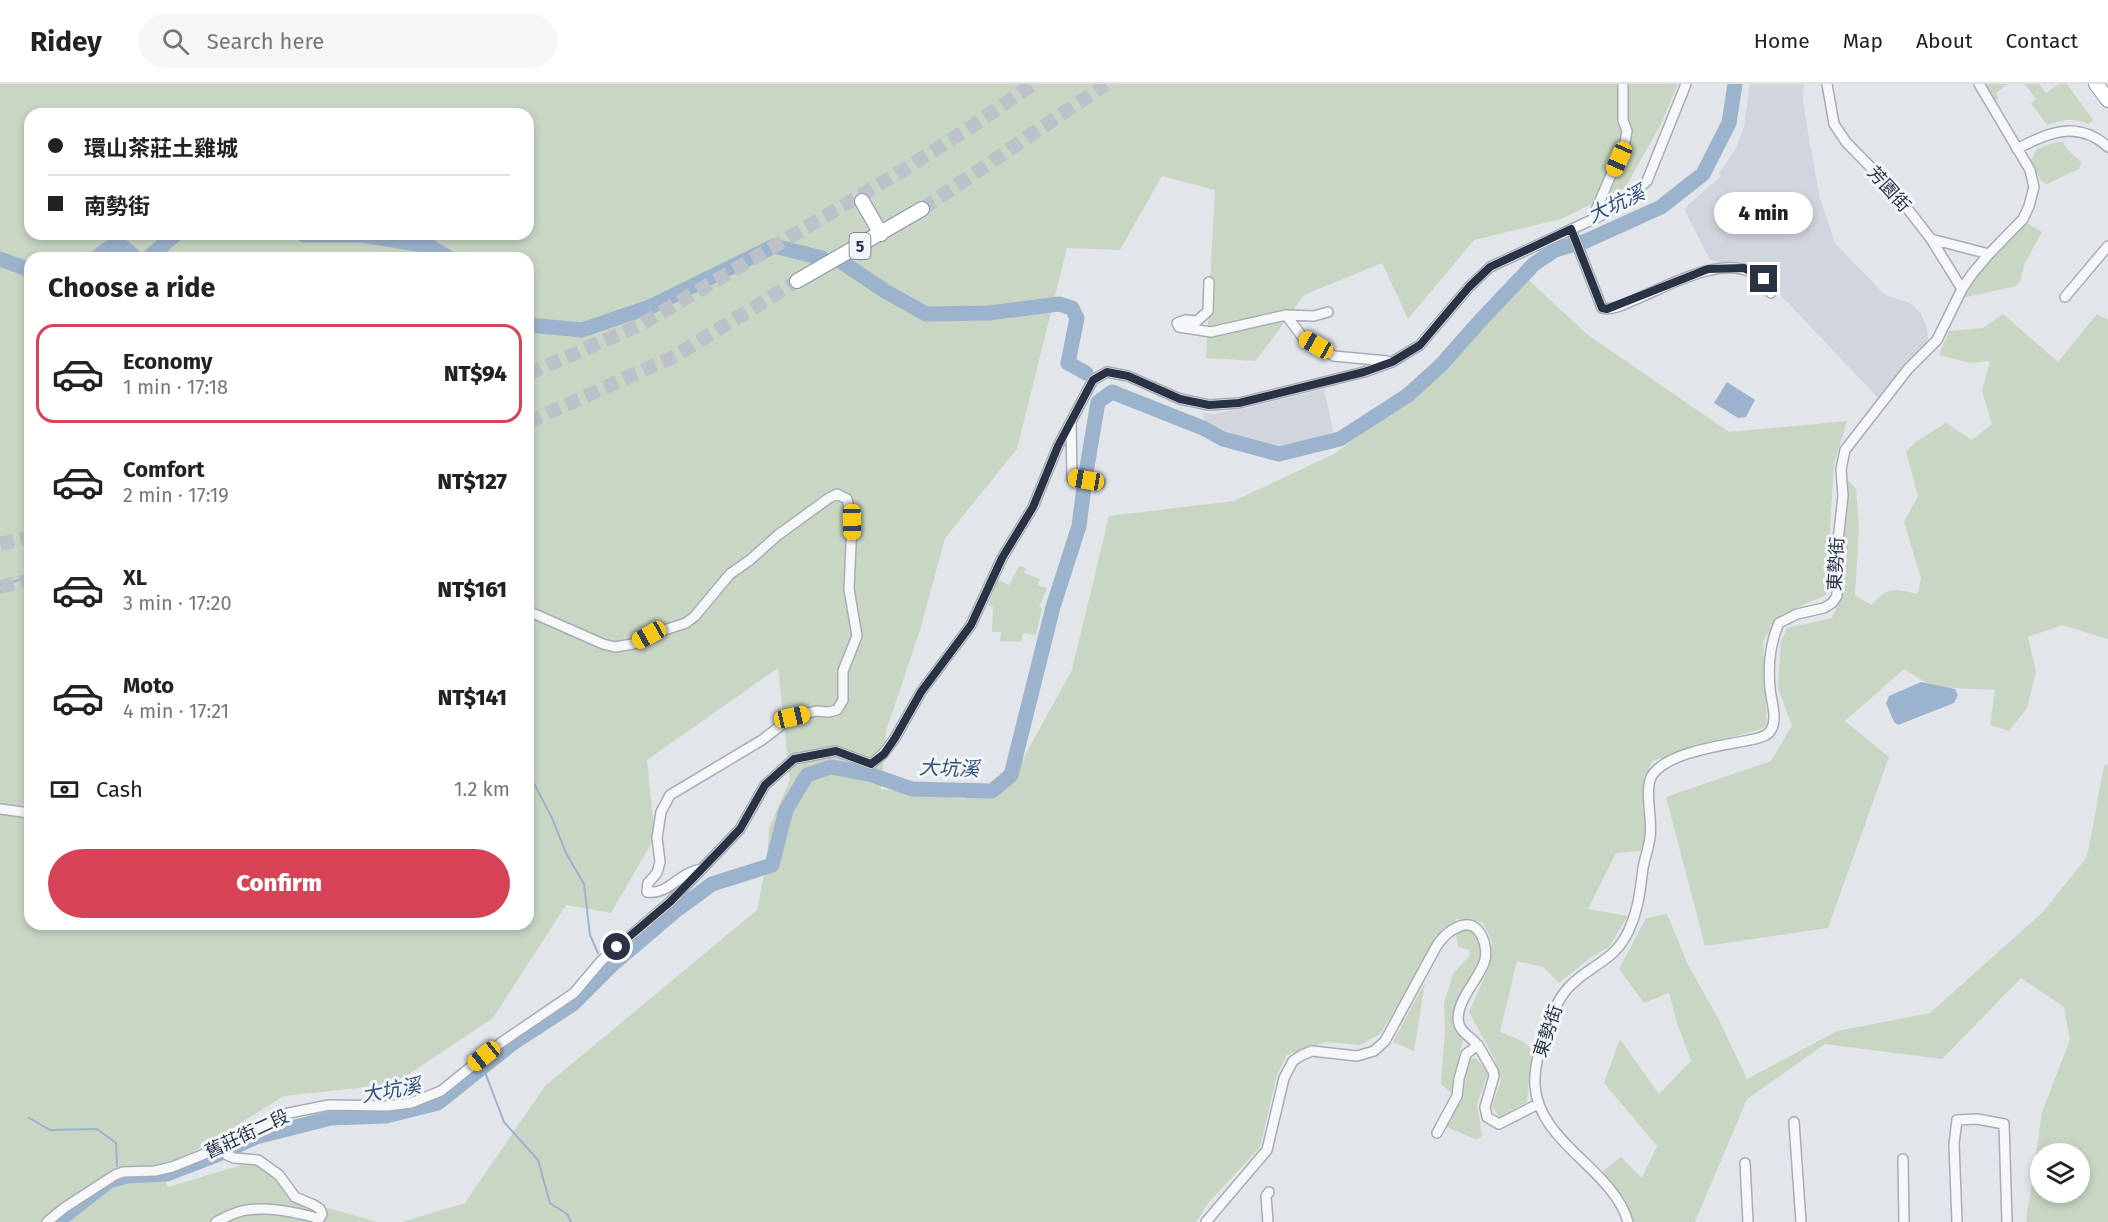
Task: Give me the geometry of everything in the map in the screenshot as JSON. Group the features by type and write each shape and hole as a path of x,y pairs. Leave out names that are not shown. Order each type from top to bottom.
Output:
{"highway":[{"path":"2096,84 2108,100"},
{"path":"862,201 881,234"},
{"name":"5","path":"797,281 922,208"}],"street":[{"path":"1598,217 1596,210 1625,142 1627,131 1623,120 1623,84"},
{"name":"舊莊街二段","path":"47,1222 63,1208 115,1175 123,1172 155,1171 172,1167 284,1114 329,1105 387,1106 411,1103 441,1091 502,1042 574,993 604,957 670,902 740,829 765,785 794,759 836,751 871,764 884,754 921,692 971,625 1002,558 1033,507 1058,446 1093,380 1107,372 1128,376 1180,399 1209,405 1239,403 1364,372 1392,362 1426,339 1469,287 1490,267 1573,232 1623,203 1647,181 1686,84"},
{"name":"芳園街","path":"1827,84 1834,124 1846,142 1893,190 1931,239 1962,289"},
{"name":"東勢街","path":"1628,1222 1617,1197 1562,1138 1547,1120 1538,1104 1535,1070 1539,1050 1559,998 1582,974 1605,961 1618,949 1629,930 1636,912 1650,836 1651,813 1648,789 1651,776 1660,767 1678,757 1766,736 1771,731 1774,720 1769,661 1779,623 1797,614 1824,608 1837,596 1836,558 1843,496 1841,469 1845,450 1908,369 1937,340 1962,289 1989,254 2023,219 2033,195 2034,187 2030,170 1979,84"},
{"path":"2018,149 2042,136 2063,131 2097,138 2108,147"},
{"path":"1573,232 1602,308 1607,309 1708,269 1744,268 1764,279 1771,293"},
{"path":"1931,239 1989,254"},
{"path":"2065,297 2108,246"},
{"path":"1209,282 1208,310 1197,321 1180,320 1179,327 1211,332 1286,315 1314,316 1328,312"},
{"path":"1286,315 1304,339 1334,356 1392,362"},
{"path":"1071,421 1072,478 1100,483"},
{"path":"534,614 603,644 615,647 633,644 649,635 686,623 695,616 730,574 778,535 837,494 847,499 852,522 849,589 857,636 843,671 843,700 837,710 816,711 792,717 762,740 670,795 661,812 657,838 660,862 657,873 648,883 647,892 665,890 689,871 702,869"},
{"path":"0,809 24,812"},
{"path":"1206,1222 1268,1150 1284,1078 1293,1061 1312,1052 1357,1056 1374,1051 1385,1041 1441,940 1446,933 1462,925 1470,926 1481,933 1486,945 1487,956 1484,965 1463,1001 1458,1018 1461,1030 1478,1045 1494,1076 1485,1107 1487,1117 1498,1124 1538,1104"},
{"path":"1437,1133 1457,1096 1466,1054 1478,1045"},
{"path":"1957,1222 1954,1144 1957,1120 1977,1119 2004,1124 2007,1222"},
{"path":"1794,1122 1801,1222"},
{"path":"216,1222 236,1212 247,1210 286,1210 316,1218 320,1218 322,1214 320,1209 314,1205 295,1197 279,1175 258,1160 234,1158 227,1155 222,1145"},
{"path":"1903,1159 1904,1222"},
{"path":"1746,1163 1748,1222"},
{"path":"1268,1222 1266,1196 1269,1192"}],"shaded area":[{"path":"1750,84 1804,84 1803,99 1820,199 1835,243 1885,295 1910,303 1920,312 1927,328 1928,340 1931,344 1878,398 1756,269 1710,260 1684,209 1721,176 1719,174 1736,148 1744,126"},
{"path":"1324,389 1333,431 1323,439 1294,448 1270,448 1246,444 1206,427 1203,413 1213,414 1247,408"}],"green space":[{"path":"0,84 1678,84 1662,122 1625,188 1561,219 1474,240 1408,319 1382,263 1304,295 1256,361 1206,358 1215,190 1162,176 1120,250 1067,248 1017,449 945,538 920,630 886,731 881,789 964,799 1013,777 1072,670 1109,516 1234,501 1334,454 1393,411 1470,334 1521,273 1588,335 1729,432 1847,421 1834,464 1826,595 1780,615 1763,641 1767,727 1652,761 1643,785 1647,826 1641,851 1616,853 1588,909 1628,916 1609,947 1590,958 1559,983 1543,967 1517,961 1500,1032 1522,1041 1532,1050 1527,1102 1499,1117 1492,1106 1501,1080 1495,1060 1469,1012 1489,967 1492,942 1483,922 1457,919 1432,949 1380,1034 1360,1045 1326,1042 1287,1055 1277,1075 1260,1147 1209,1202 1196,1222 402,1222 465,1203 545,1086 757,910 767,860 769,828 790,780 778,668 647,760 655,837 611,913 566,905 493,1018 394,1084 284,1096 161,1172 168,1187 252,1162 306,1202 377,1222 0,1222"},
{"path":"1985,84 2008,84 1996,93 1998,98 1994,101"},
{"path":"2025,84 2039,84 2046,93 2059,84 2067,84 2093,120 2089,124 2068,120 2047,125 2031,103 2036,99"},
{"path":"2056,142 2063,142 2081,162 2079,169 2047,184 2041,181 2031,160 2037,149"},
{"path":"2027,223 2042,232 2025,263 2020,281 2016,286 1962,298 1969,284"},
{"path":"2003,314 2058,362 2097,314 2108,320 2108,639 2062,625 2028,637 2036,672 2027,708 2009,731 1990,725 1995,690 1933,687 1904,669 1845,721 1889,757 1828,928 1705,946 1666,797 1771,761 1792,726 1778,688 1781,641 1787,628 1832,618 1844,591 1843,539 1848,480 1856,489 1859,526 1855,595 1871,605 1888,591 1918,594 1921,578 1904,522 1918,496 1906,452 1917,441 1946,423 1972,440 1992,424 1982,391 1990,361 1970,363 1939,355 1949,331 1983,328"},
{"path":"1019,566 1026,568 1024,573 1040,579 1038,585 1047,588 1039,607 1042,608 1036,635 1023,633 1021,642 1000,641 1001,632 992,632 993,607 988,605 998,580 1009,585"},
{"path":"2108,764 2108,1222 2026,1222 2030,1194 2030,1203 2090,1203 2090,1143 2037,1143 2042,1112 2070,1040 2064,1007 2021,978 1942,1059 1825,1044 1747,1099 1695,1222 1635,1222 1625,1201 1602,1172 1621,1157 1642,1178 1657,1146 1604,1083 1620,1039 1659,1094 1691,1061 1669,993 1644,1003 1619,969 1646,918 1667,914 1688,965 1718,1018 1747,1079 1837,1031 1930,1013 2043,912 2087,857 2104,766"},
{"path":"1464,929 1475,931 1479,938 1481,952 1479,964 1455,1006 1463,1038 1451,1093 1441,1084 1445,1030 1444,1003 1453,974 1470,955 1469,950 1458,947 1456,934"},
{"path":"1425,982 1414,1051 1393,1042"},
{"path":"1470,1058 1477,1059 1488,1073 1477,1104 1482,1136 1477,1140 1447,1127 1462,1099"}],"water":[{"path":"1727,382 1755,400 1746,417 1738,418 1714,403"},
{"path":"1921,682 1955,689 1958,695 1954,703 1898,725 1894,722 1886,703 1889,696"}],"waterway":[{"name":"大坑溪","path":"1086,473 1098,402 1112,392 1203,428 1223,439 1279,454 1340,439 1408,395 1441,365 1534,264 1555,250 1586,241 1661,207 1703,174 1729,123 1735,84"},
{"path":"155,252 169,240"},
{"path":"393,240 429,246 439,252"},
{"path":"104,252 116,245 128,252"},
{"path":"534,325 582,330 652,306 774,246 822,258"},
{"path":"0,259 24,268"},
{"path":"843,263 885,291 926,314 989,313 1059,304 1072,308 1077,318 1068,363 1086,373"},
{"name":"大坑溪","path":"232,1148 256,1137 331,1118 386,1116 438,1103 513,1043 573,1004 613,964 674,912 712,884 772,865 786,810 807,775 831,767 869,774 912,789 992,791 1011,775 1053,607 1079,526 1084,487"},
{"path":"0,592 7,584 24,578"},
{"path":"534,784 552,818 566,853 584,884 590,935 598,953"},
{"path":"483,1067 504,1122 538,1160 550,1203 567,1214 571,1222"},
{"path":"29,1118 50,1130 97,1129 116,1143 117,1166"},
{"name":"大坑溪","path":"57,1222 109,1181 127,1176 167,1174 219,1154"}],"tunnel":[{"path":"534,371 640,325 897,174 1033,84"},
{"path":"922,209 1106,84"},
{"path":"534,419 675,356 797,281"},
{"path":"0,544 24,538"},
{"path":"0,587 24,581"}],"route":[{"path":"617,947 670,902 740,829 765,785 794,759 836,751 871,764 884,754 921,692 971,625 1002,558 1033,507 1058,446 1093,380 1107,372 1128,376 1180,399 1209,405 1239,403 1364,372 1392,362 1420,345 1469,287 1490,267 1571,229 1602,308 1607,309 1626,303 1708,269 1744,268 1764,279"}]}
